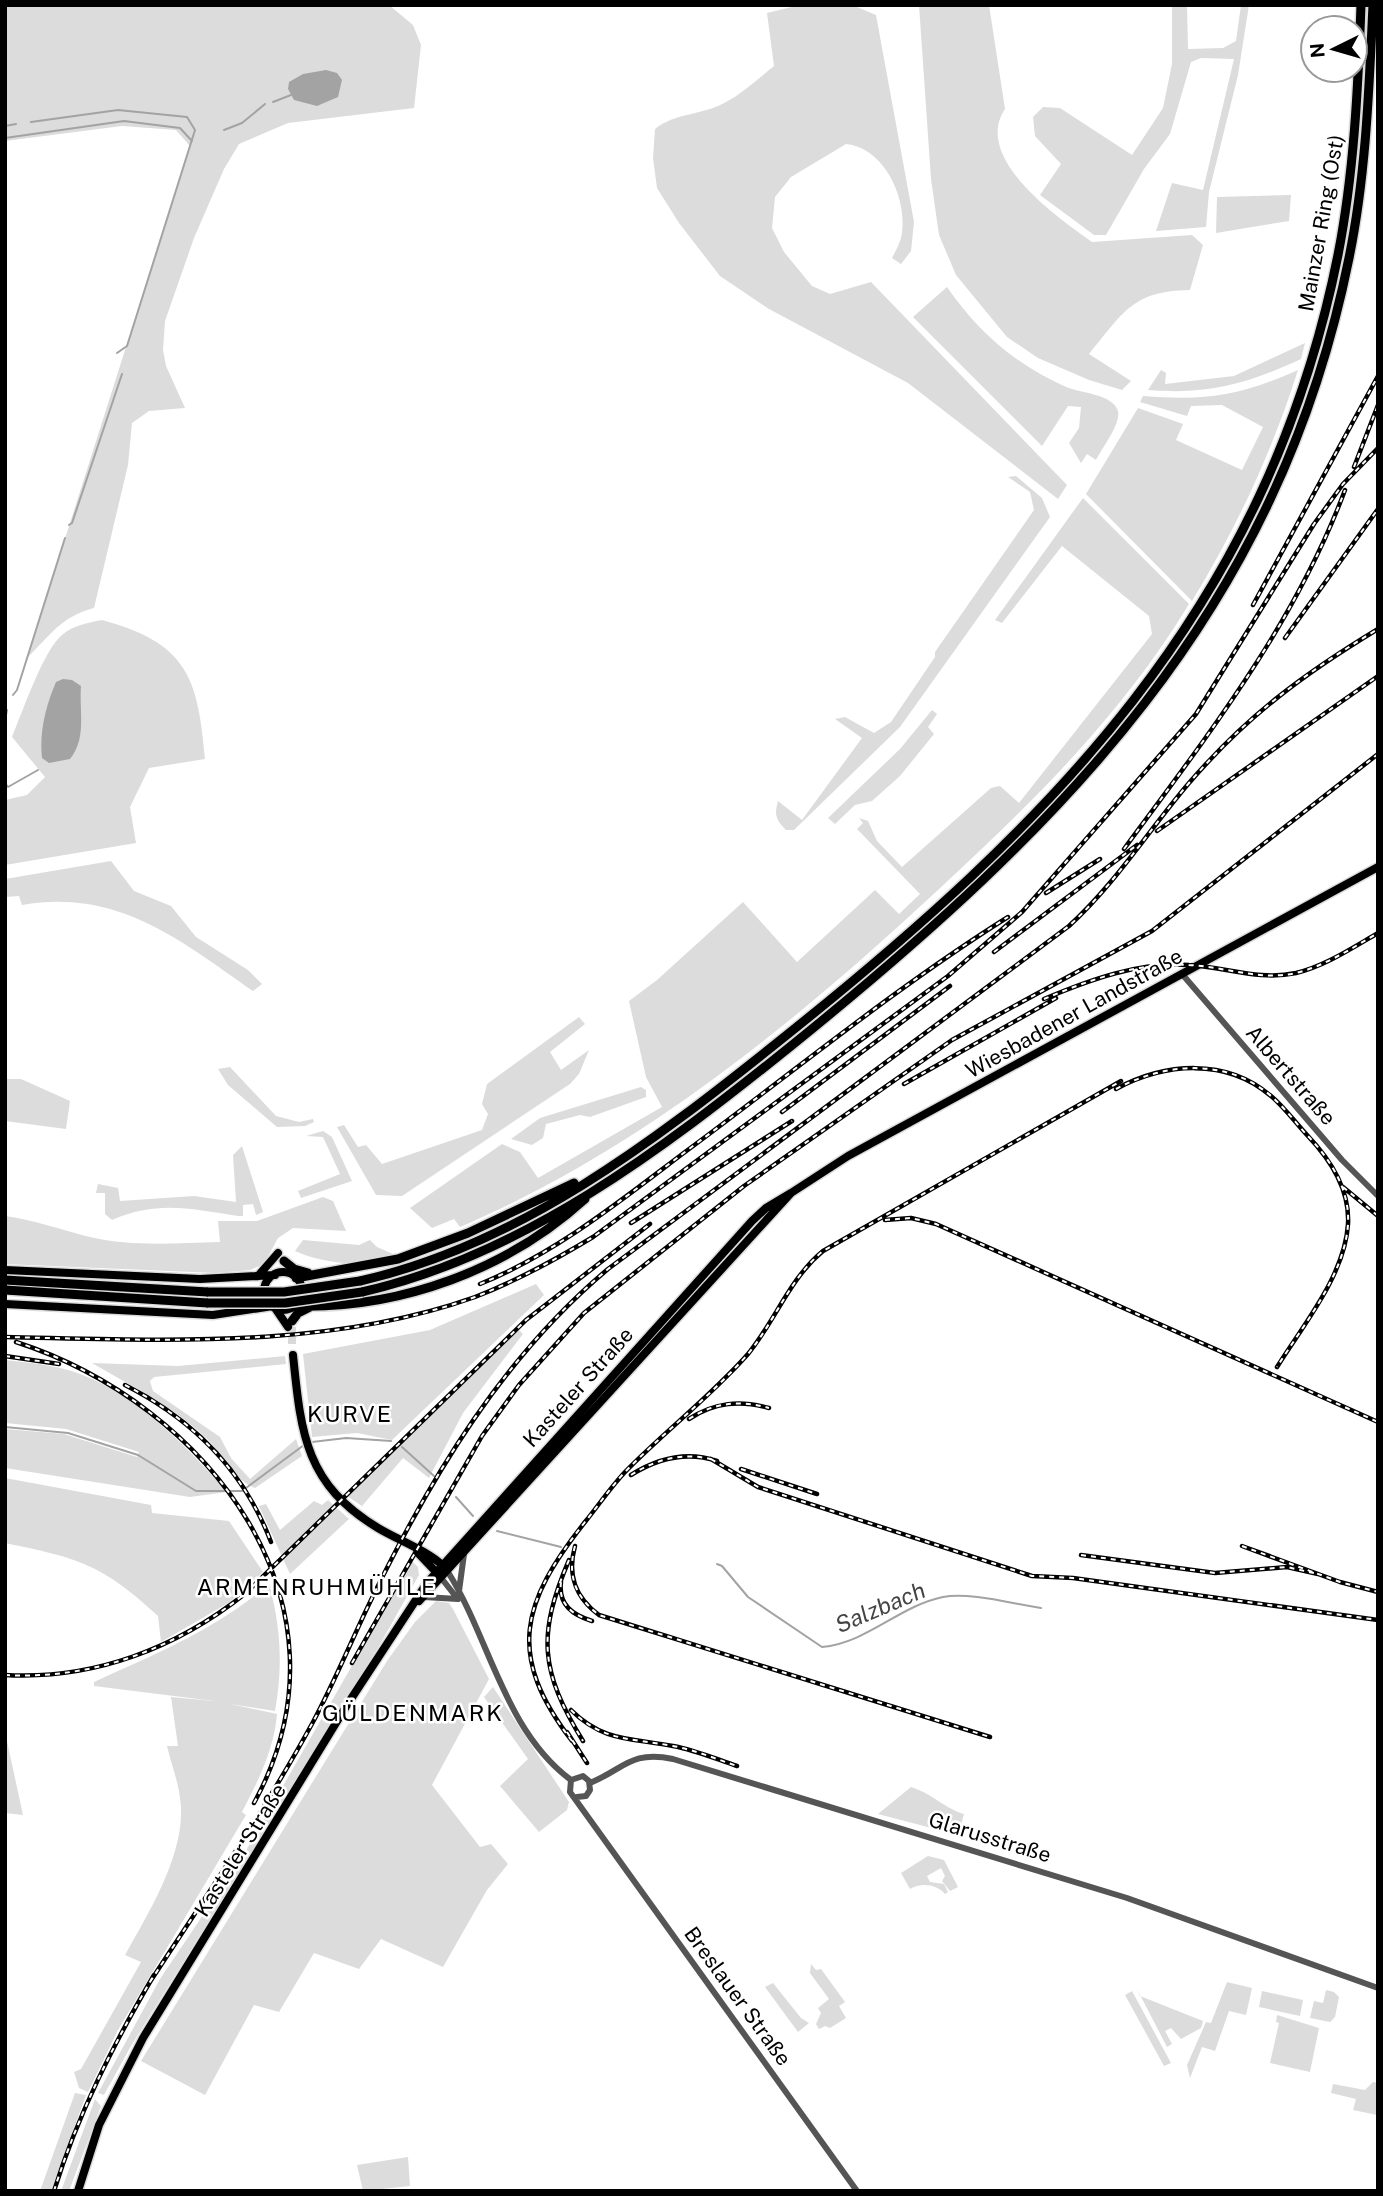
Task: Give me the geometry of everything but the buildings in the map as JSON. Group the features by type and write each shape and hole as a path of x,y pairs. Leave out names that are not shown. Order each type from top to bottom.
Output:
{"highway":[{"name":"Mainzer Ring (Ost)","path":"1215,595 1284,439 1325,313 1348,194 1355,134 1361,5"},
{"name":"Mainzer Ring (Ost)","path":"1215,595 1276,489 1307,409 1336,315 1360,194 1373,5"},
{"path":"5,1279 208,1292 284,1292 360,1281 434,1261 482,1241 598,1173 762,1054 938,907 1079,767 1128,710 1189,625 1215,595"},
{"path":"5,1290 208,1303 285,1303 362,1292 438,1271 487,1251 602,1184 769,1063 946,914 1100,760 1145,706 1198,631 1215,595"},
{"path":"294,1276 356,1269 398,1259 468,1233 598,1173"},
{"path":"294,1306 345,1306 376,1301 462,1275 535,1238 570,1213 602,1184"},
{"path":"284,1261 300,1272 314,1273"},
{"path":"291,1325 302,1310 312,1306"}],"main road":[{"name":"Wiesbadener Landstraße","path":"747,1227 766,1208 848,1156 1378,867"},
{"name":"Wiesbadener Landstraße","path":"752,1235 791,1194"},
{"name":"Kasteler Straße","path":"411,1607 424,1597 455,1549 747,1227"},
{"name":"Kasteler Straße","path":"78,2191 105,2115 143,2038 411,1607 442,1572 464,1554 752,1235"},
{"path":"258,1276 278,1253"},
{"path":"5,1270 200,1279 294,1276 302,1293 294,1306 291,1325"},
{"path":"275,1275 268,1280 265,1292 291,1325"},
{"path":"5,1304 213,1315 294,1306"},
{"path":"292,1349 303,1438 325,1484 344,1505 421,1553 442,1572"},
{"path":"421,1553 455,1549"}],"street":[{"name":"Albertstraße","path":"1182,974 1342,1160 1378,1196"},
{"path":"460,1599 464,1554"},
{"path":"442,1572 460,1599 512,1707 549,1760 571,1780"},
{"path":"424,1597 460,1599"},
{"name":"Glarusstraße","path":"590,1783 636,1758 654,1756 673,1759 1120,1895 1378,1988"},
{"path":"580,1776 590,1783 586,1796 577,1797 570,1792 571,1780 580,1776"},
{"name":"Breslauer Straße","path":"586,1796 585,1802 591,1821"},
{"name":"Breslauer Straße","path":"577,1797 591,1821 857,2191"}],"shaded area":[{"path":"5,5 389,5 413,25 421,45 414,108 288,123 239,144 224,169 194,238 165,321 163,350 166,366 185,408 149,411 132,423 128,465 94,608 64,622 27,658 190,146 176,130 122,126 5,141"},
{"path":"800,5 852,5 876,15 914,222 911,251 901,264 892,258 901,238 903,224 898,193 892,179 873,155 846,144 791,177 775,197 772,228 784,252 812,286 830,294 871,282 1067,485 1058,499 908,383 769,309 720,276 679,223 657,188 653,158 655,129 671,120 726,102 774,66 767,13"},
{"path":"919,5 989,5 1005,109 998,128 1000,147 1009,166 1023,185 1059,218 1092,242 1192,235 1203,245 1190,290 1170,291 1142,300 1121,316 1089,354 1131,381 1122,390 1089,380 1038,358 1007,337 956,275 939,235 931,179"},
{"path":"1172,5 1187,5 1188,49 1223,48 1236,41 1241,5 1249,5 1238,75 1209,192 1206,227 1156,231 1172,183 1203,190 1234,59 1201,58 1191,62 1170,134 1144,169 1106,235 1094,235 1040,195 1061,164 1035,136 1033,117 1043,107 1060,108 1132,155 1163,108 1172,64"},
{"path":"326,70 337,73 342,80 338,97 317,106 294,100 288,89 289,82 303,74"},
{"path":"1291,195 1289,221 1216,233 1217,197"},
{"path":"947,287 985,332 1014,357 1066,387 1103,398 1115,405 1118,411 1117,422 1096,460 1087,454 1081,463 1069,443 1079,428 1081,407 1068,406 1042,446 913,317"},
{"path":"1305,343 1301,359 1245,381 1190,391 1148,390 1161,370 1166,373 1165,384 1234,376"},
{"path":"1298,370 1252,489 1192,601 1086,494 1138,408 1183,424 1176,440 1242,470 1263,427 1222,405 1191,406 1187,416 1140,402 1143,396 1186,398 1222,395 1258,386"},
{"path":"1016,476 1042,498 1050,517 900,727 794,830 786,830 777,817 778,801 802,820 862,738 835,719 845,717 874,733 891,722 935,657 935,652 1034,510 1030,492 1008,477"},
{"path":"1083,498 1189,604 1135,683 1041,791 938,890 829,988 713,1079 653,1121 526,1196 460,1227 454,1219 432,1228 410,1208 502,1144 520,1152 538,1178 662,1107 646,1077 629,1001 657,980 743,902 797,962 875,890 899,914 920,894 857,829 863,823 859,818 868,821 877,841 902,867 991,788 1000,786 1019,803 1152,634 1149,616 1062,546 1002,623 995,620"},
{"path":"102,620 131,629 153,640 170,652 183,667 198,706 205,759 149,768 130,807 136,843 5,865 5,800 27,795 45,777 12,737 41,667 55,642 71,629"},
{"path":"63,679 72,680 81,686 79,742 70,759 49,763 42,758 42,729 56,682"},
{"path":"932,710 937,714 928,727 934,734 900,776 872,801 855,805 835,824 828,818 900,749"},
{"path":"111,861 134,891 171,906 196,937 248,970 262,984 253,991 173,937 118,911 88,904 56,902 22,905 19,896 5,897 5,879"},
{"path":"579,1017 585,1024 550,1052 561,1070 589,1050 579,1074 570,1084 402,1196 376,1195 337,1127 344,1125 358,1147 366,1145 382,1164 482,1130 488,1114 482,1104 487,1084"},
{"path":"230,1067 276,1116 299,1122 313,1119 314,1122 305,1126 277,1127 228,1085 218,1069"},
{"path":"5,1079 21,1079 70,1101 66,1129 5,1121"},
{"path":"641,1087 646,1090 646,1097 590,1117 580,1115 546,1124 543,1138 532,1145 511,1139 540,1118"},
{"path":"323,1131 332,1137 352,1181 301,1198 298,1191 340,1174 323,1137 306,1136"},
{"path":"242,1146 263,1212 256,1215 253,1204 243,1205 243,1216 160,1208 112,1220 105,1214 105,1193 96,1193 98,1184 118,1188 120,1201 194,1196 236,1202 233,1155"},
{"path":"323,1197 333,1201 346,1231 293,1228 278,1238 264,1264 250,1270 216,1273 5,1264 5,1216 122,1242 220,1242 218,1221 257,1221"},
{"path":"303,1240 359,1245 370,1240 377,1247 393,1254 383,1259 358,1263 318,1259 295,1251"},
{"path":"536,1284 544,1295 392,1440 357,1433 312,1437 303,1354 430,1330"},
{"path":"518,1329 523,1334 463,1413 429,1478 403,1458 362,1506 347,1496"},
{"path":"285,1356 286,1364 154,1377 150,1381 153,1391 220,1437 231,1458 250,1479 296,1439 302,1456 255,1488 241,1480 212,1444 180,1416 92,1363 178,1366"},
{"path":"5,1360 70,1371 110,1388 164,1428 227,1492 190,1497 5,1468 5,1429 64,1434 137,1457 139,1452 66,1429 5,1423"},
{"path":"5,1478 151,1505 152,1513 229,1521 263,1572 230,1602 161,1642 158,1616 104,1574 52,1553 5,1543"},
{"path":"328,1500 349,1519 290,1574 259,1506 266,1504 280,1530 314,1501 322,1505"},
{"path":"412,1561 418,1567 419,1575 379,1646 131,2046 104,2095 98,2093 160,1979 244,1854"},
{"path":"269,1584 280,1647 275,1711 230,1704 277,1714 269,1753 242,1812 246,1815 118,2030 88,2092 79,2088 74,2072 81,2069 141,1962 125,1955 164,1880 178,1838 180,1798 167,1746 178,1746 171,1697 214,1701 94,1686 94,1682 207,1628"},
{"path":"436,1601 449,1603 489,1679 432,1785 480,1847 491,1844 508,1864 487,1890 443,1967 381,1939 359,1969 314,1953 279,2012 254,2005 205,2095 141,2061 387,1661 415,1622"},
{"path":"493,1687 569,1802 567,1810 539,1832 500,1786 528,1759 484,1697"},
{"path":"5,1732 23,1815 5,1813"},
{"path":"911,1787 964,1814 958,1835 878,1814"},
{"path":"928,1856 944,1860 958,1887 950,1891 942,1881 945,1876 941,1868 927,1876 930,1882 944,1884 948,1892 945,1894 928,1885 910,1889 901,1873"},
{"path":"811,1964 816,1970 821,1969 845,2002 839,2006 846,2018 830,2028 825,2026 819,2029 816,2024 821,2013 818,2008 829,1999 810,1973"},
{"path":"1227,1982 1252,1988 1246,2015 1229,2011 1215,2051 1202,2047 1190,2078 1187,2065 1206,2022 1211,2023"},
{"path":"773,1983 801,2018 809,2023 798,2032 765,1987"},
{"path":"1326,1990 1339,1997 1335,2017 1330,2022 1310,2018 1314,2001 1323,2003"},
{"path":"1132,1991 1171,2063 1164,2066 1125,1995"},
{"path":"1262,1991 1303,2000 1300,2016 1259,2007"},
{"path":"1141,1996 1203,2021 1201,2028 1181,2039 1171,2028 1165,2031 1172,2044 1167,2047"},
{"path":"1277,2015 1319,2028 1310,2072 1270,2063 1279,2023 1276,2022"},
{"path":"1373,2082 1378,2083 1377,2115 1353,2110 1356,2099 1331,2093 1333,2084 1365,2090"},
{"path":"75,2093 86,2095 51,2191 40,2191"},
{"path":"95,2099 101,2106 69,2191 61,2191"},
{"path":"408,2157 410,2186 363,2191 357,2165"}],"waterway":[{"path":"273,102 291,95"},
{"path":"224,130 242,123 265,104"},
{"path":"31,122 118,110 187,117 195,130 127,346 117,353"},
{"path":"5,138 124,121 180,128 192,141"},
{"path":"5,126 16,124"},
{"path":"69,525 72,523 122,374"},
{"path":"13,695 17,690 65,538"},
{"path":"5,720 7,710"},
{"path":"5,783 8,787 38,770"},
{"name":"Salzbach","path":"5,1427 68,1433 138,1455 196,1491 242,1491 304,1445"},
{"name":"Salzbach","path":"312,1442 346,1438 391,1441"},
{"name":"Salzbach","path":"402,1447 434,1476"},
{"name":"Salzbach","path":"456,1497 473,1516"},
{"name":"Salzbach","path":"497,1531 561,1547"},
{"name":"Salzbach","path":"717,1564 722,1566 748,1597 822,1647 854,1639 912,1608 943,1597 978,1597 1041,1608"}],"tunnel":[{"path":"292,1327 292,1344"}],"railway":[{"path":"1253,605 1378,376"},
{"path":"1354,467 1378,405"},
{"path":"5,1337 183,1340 302,1334 360,1326 418,1314 475,1297 535,1270 593,1237 948,976 1022,912 1196,714 1314,524 1343,484 1378,448"},
{"path":"1124,849 1218,721 1275,632 1325,539 1345,490"},
{"path":"1285,638 1378,509"},
{"path":"150,1982 294,1755 321,1707 395,1552 445,1463 473,1420 535,1340 570,1303 608,1269 1069,926 1117,875 1174,801 1232,737 1300,680 1378,629"},
{"path":"1157,831 1378,676"},
{"path":"352,1663 482,1436 519,1385 584,1313 744,1186 952,1040 1152,931 1378,754"},
{"path":"994,952 1137,845"},
{"path":"1046,893 1100,859"},
{"path":"480,1284 535,1257 587,1225 884,1002 1008,917"},
{"path":"1044,999 1115,973 1152,966 1203,966 1256,975 1296,973 1328,961 1378,933"},
{"path":"782,1112 950,986"},
{"path":"904,1084 1056,998"},
{"path":"1116,1089 1135,1080 1174,1070 1195,1068 1235,1075 1253,1083 1276,1100 1331,1164 1346,1199 1348,1224 1345,1243 1331,1281 1277,1367"},
{"path":"572,1741 551,1710 537,1682 530,1655 530,1630 535,1604 547,1578 563,1551 614,1484 748,1354 801,1274 823,1251 1121,1081"},
{"path":"631,1223 792,1121"},
{"path":"1343,1187 1378,1216"},
{"path":"885,1220 911,1218 936,1224 1378,1422"},
{"path":"5,1675 38,1675 102,1666 163,1644 219,1613 246,1593 526,1320 650,1224"},
{"path":"16,1342 86,1371 150,1412 204,1463 248,1521 277,1586 290,1656 283,1729 254,1803"},
{"path":"5,1356 59,1364"},
{"path":"125,1385 172,1414 213,1450 246,1492 271,1542"},
{"path":"689,1419 708,1409 728,1404 769,1408"},
{"path":"631,1475 652,1464 673,1458 695,1457 717,1461"},
{"path":"711,1459 758,1487 1032,1576 1073,1578 1378,1620"},
{"path":"741,1469 817,1494"},
{"path":"575,1546 572,1566 575,1585 584,1601 599,1615 990,1737"},
{"path":"1242,1546 1340,1582 1378,1592"},
{"path":"1081,1555 1215,1573 1287,1567 1318,1574"},
{"path":"569,1560 552,1610 548,1652 558,1694 583,1741"},
{"path":"561,1582 564,1603 579,1616 592,1621"},
{"path":"571,1710 595,1728 607,1733 697,1752 737,1766"},
{"path":"567,1732 587,1763"},
{"path":"54,2191 98,2080 154,1975"}],"district":[{"name":"KURVE","path":"350,1413"},
{"name":"ARMENRUHMÜHLE","path":"317,1586"},
{"name":"GÜLDENMARK","path":"413,1712"}]}
